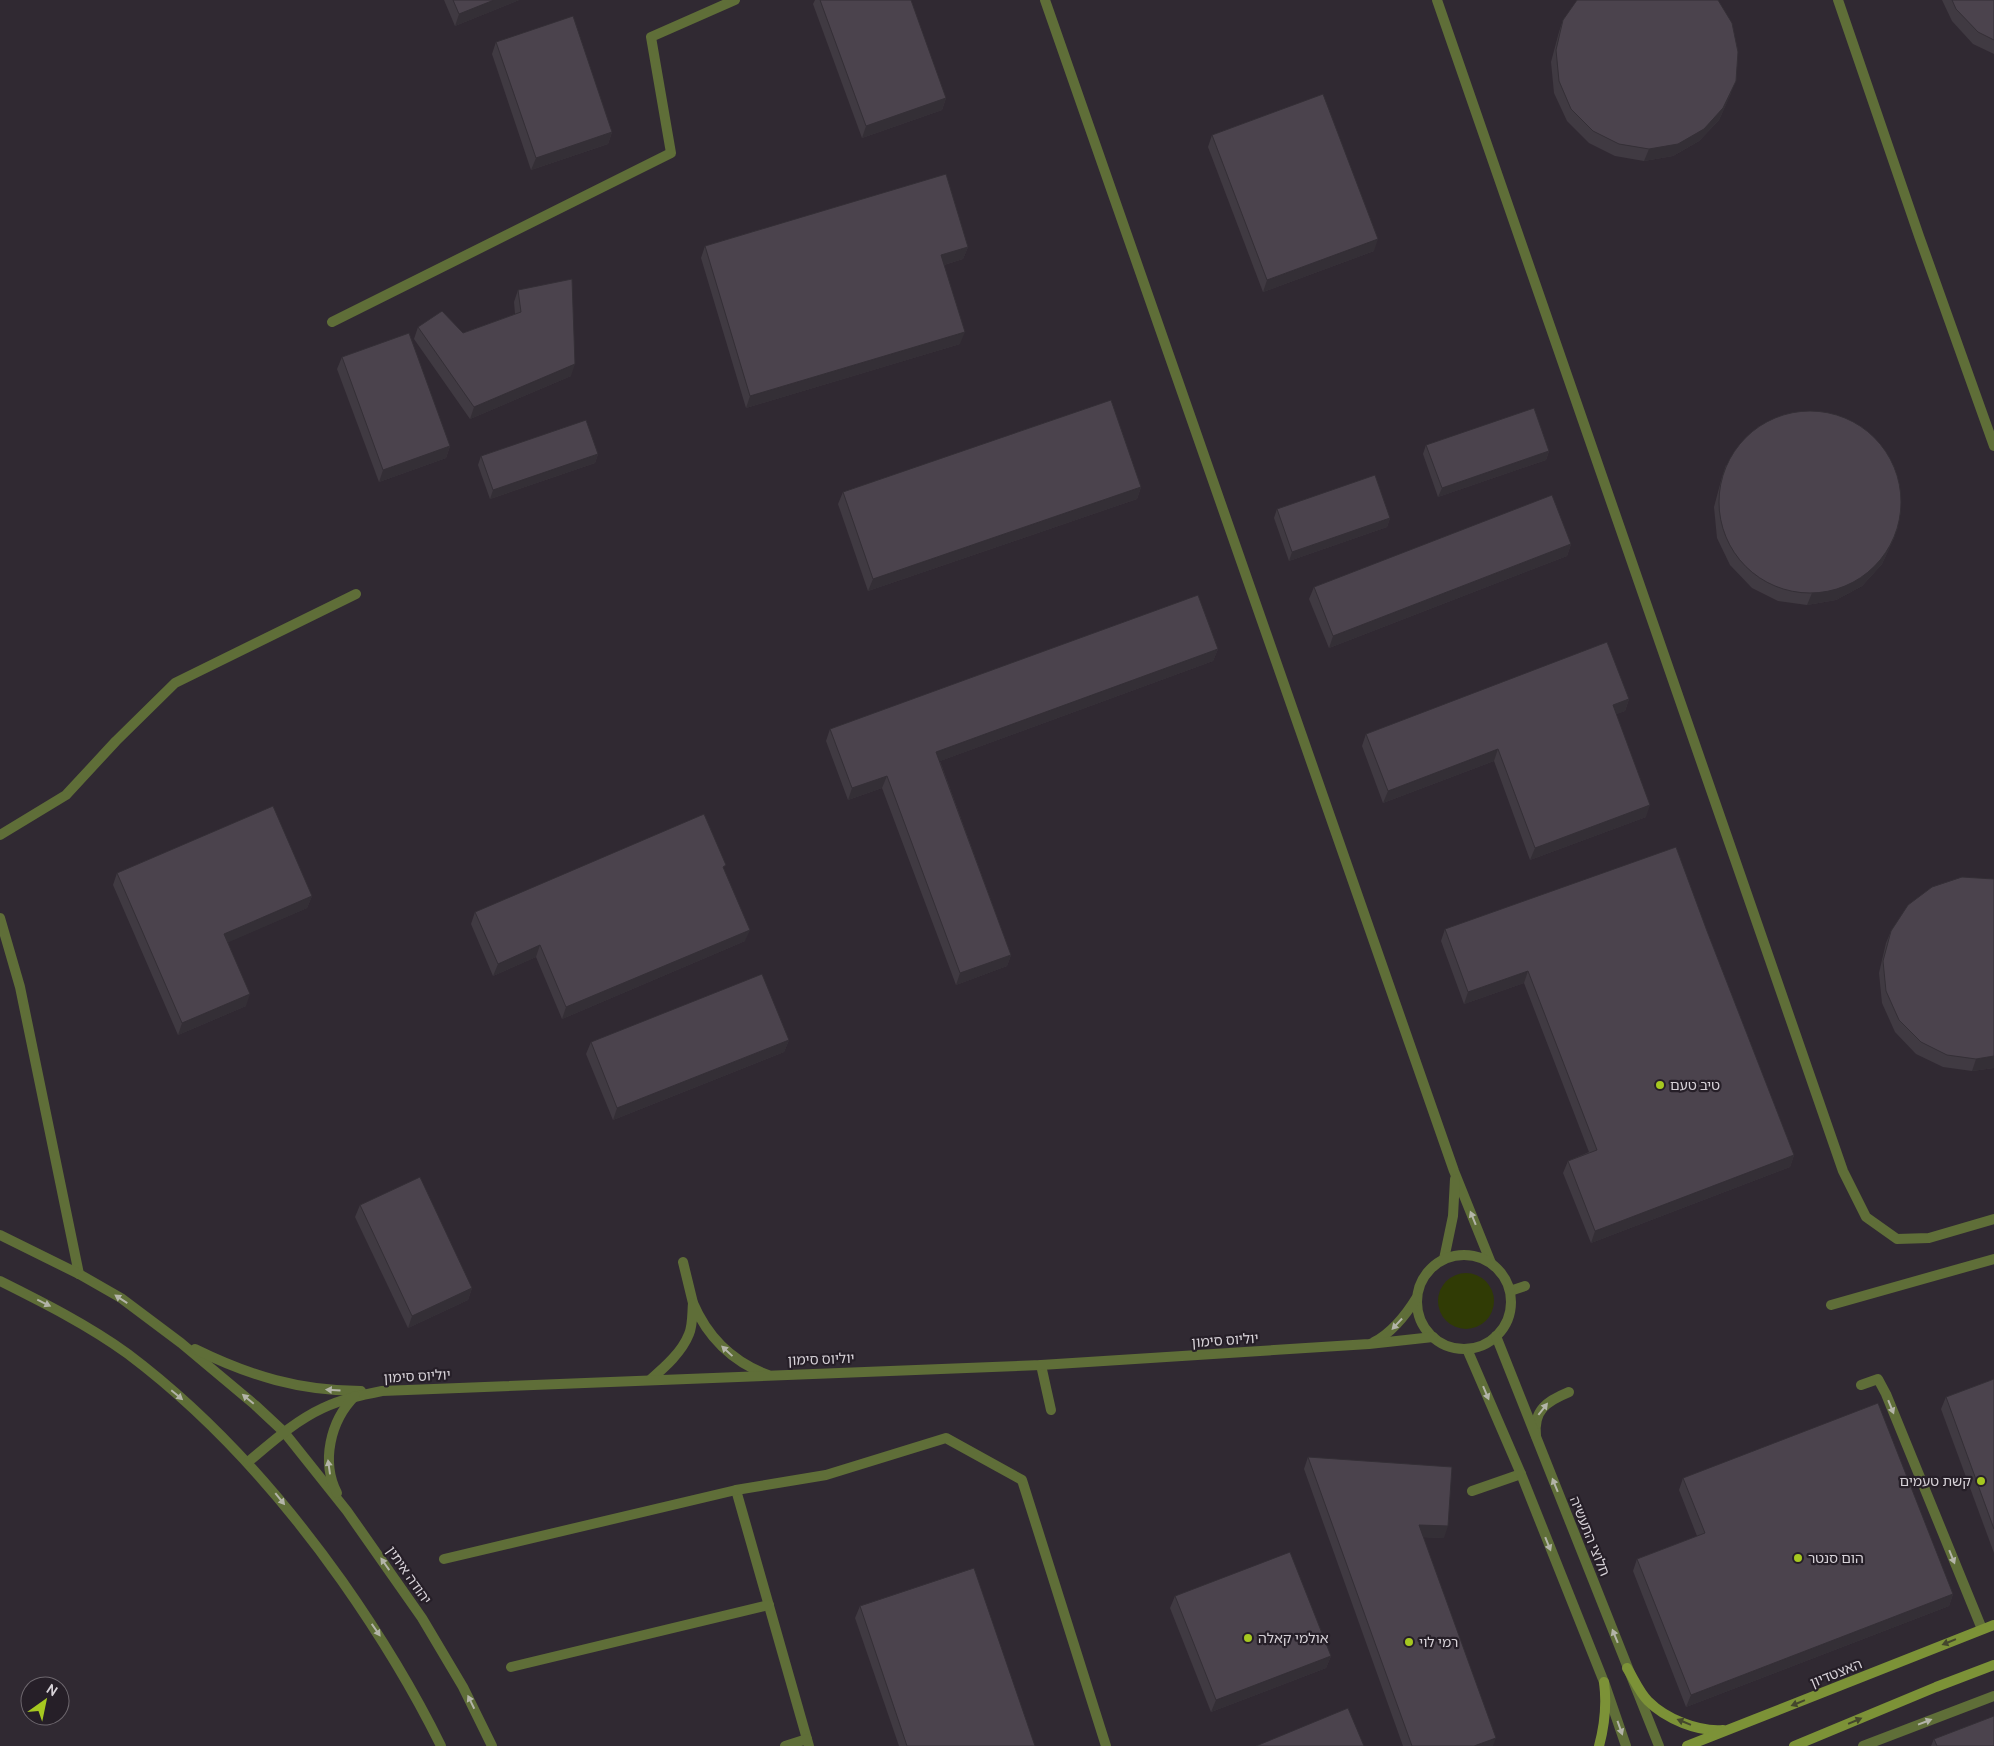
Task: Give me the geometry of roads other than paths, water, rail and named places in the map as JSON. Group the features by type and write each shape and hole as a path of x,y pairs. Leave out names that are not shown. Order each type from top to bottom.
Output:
{"main road":[{"name":"האצטדיון","path":"1687,1746 1994,1625"},
{"path":"1794,1746 1994,1665"},
{"path":"1628,1668 1648,1701 1659,1710 1687,1724 1702,1728 1715,1730 1731,1729"},
{"path":"1599,1746 1605,1718 1604,1682"}],"street":[{"path":"332,322 672,153 651,37 735,0"},
{"path":"1045,0 1454,1171 1491,1263 1506,1280 1510,1291 1509,1316 1504,1327 1496,1336 1482,1345 1467,1349 1443,1344 1425,1327 1418,1312 1418,1296 1422,1281 1431,1268 1444,1259 1459,1255 1471,1255 1491,1263"},
{"path":"1437,0 1844,1171 1866,1216 1897,1239 1929,1238 1994,1219"},
{"path":"1838,0 1994,446"},
{"path":"0,835 66,795 116,741 175,684 356,594"},
{"path":"0,918 20,987 79,1274"},
{"path":"1444,1259 1453,1216 1454,1171"},
{"path":"0,1235 79,1274 121,1298 181,1343 284,1432"},
{"path":"1831,1305 1994,1259"},
{"path":"683,1262 693,1303 709,1332 727,1352 746,1366 768,1375"},
{"path":"0,1281 54,1308 128,1354 180,1397 248,1462 312,1539 381,1636 419,1700 441,1746"},
{"path":"1510,1291 1525,1286"},
{"name":"יוליוס סימון","path":"1369,1344 1384,1337 1418,1296"},
{"path":"651,1379 666,1366 690,1333 693,1303"},
{"name":"יוליוס סימון","path":"248,1462 284,1432 324,1407 355,1396 382,1391 1041,1365 1369,1344 1433,1336"},
{"name":"חלוצי התעשיה","path":"1496,1336 1659,1746"},
{"path":"181,1343 252,1374 290,1385 333,1391 382,1391"},
{"path":"1467,1349 1521,1474 1604,1682 1626,1746"},
{"path":"1041,1365 1051,1410"},
{"path":"1862,1385 1878,1379 1886,1394 1982,1629"},
{"path":"1537,1439 1535,1426 1540,1412 1547,1403 1569,1392"},
{"path":"348,1511 335,1491 329,1471 328,1456 340,1416 355,1396"},
{"name":"יהודה איתין","path":"284,1432 348,1511 422,1618 463,1687 492,1746"},
{"path":"444,1559 736,1490 826,1475 946,1438 1022,1480 1106,1746"},
{"path":"1472,1491 1521,1474"},
{"path":"736,1490 808,1743 785,1746"},
{"path":"511,1667 769,1605"},
{"path":"1863,1746 1994,1696"}],"place":[{"name":"טיב טעם","path":"1660,1085"},
{"name":"קשת טעמים","path":"1981,1481"},
{"name":"הום סנטר","path":"1798,1558"},
{"name":"אולמי קאלה","path":"1248,1638"},
{"name":"רמי לוי","path":"1409,1642"}]}
